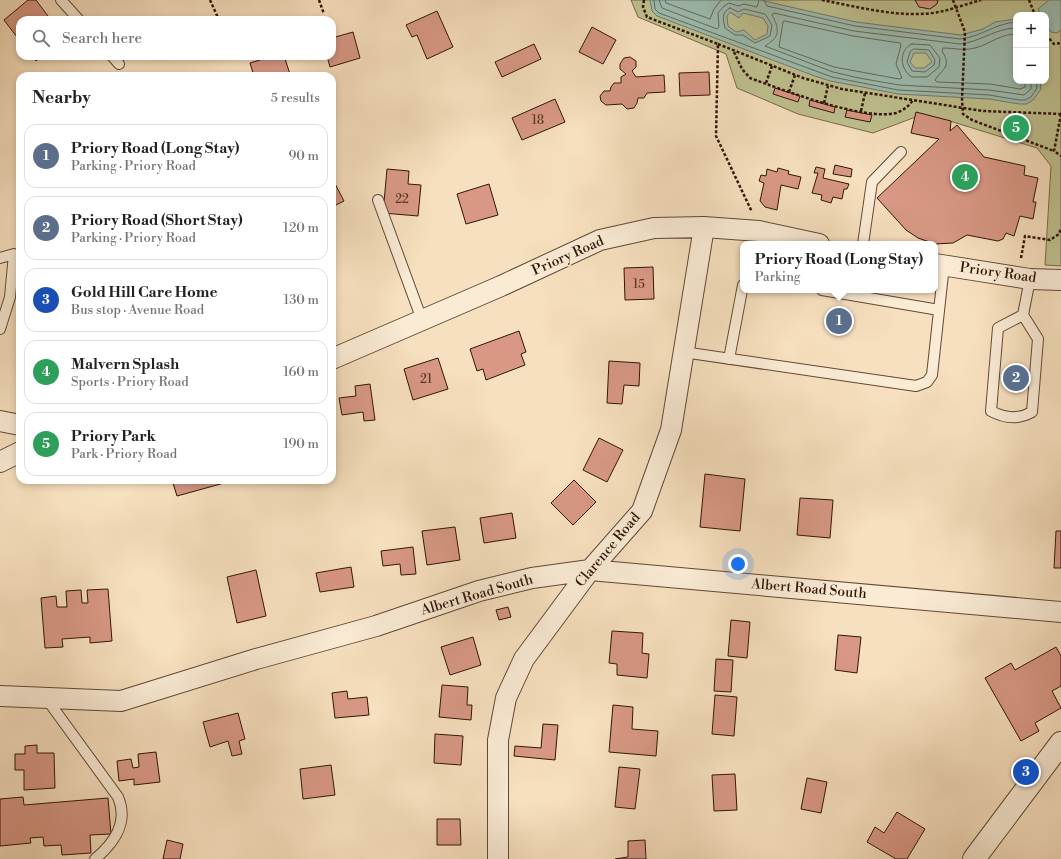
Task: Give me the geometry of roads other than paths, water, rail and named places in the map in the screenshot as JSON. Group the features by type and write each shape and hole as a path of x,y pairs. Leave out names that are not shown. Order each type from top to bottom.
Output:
{"street":[{"name":"Priory Road","path":"336,357 501,286 600,240 654,228 704,227 759,231 805,241"},
{"name":"Clarence Road","path":"498,859 498,740 506,698 524,659 590,570 642,511 671,430 690,353 704,227"},
{"name":"Priory Road","path":"940,264 1030,279 1061,280"},
{"path":"0,422 16,424"},
{"path":"0,462 16,454"},
{"name":"Albert Road South","path":"0,696 121,701 256,659 376,626 479,592 532,578 590,570 1061,612"},
{"path":"974,859 1061,743"}],"lane":[{"path":"62,0 76,16"},
{"path":"116,60 119,64"},
{"path":"863,241 872,182 901,152"},
{"path":"378,200 422,320"},
{"path":"0,258 14,254 10,297 0,329"},
{"path":"690,353 916,386 928,382 932,375 939,310 940,264"},
{"path":"1023,315 998,328 991,410 1000,416 1022,418 1032,412 1038,339 1023,315 1030,279"},
{"path":"729,359 741,293"},
{"path":"840,293 939,310"},
{"path":"46,698 118,797 122,806 121,824 117,835 111,844 95,859"}],"water":[{"path":"650,0 760,0 856,22 961,35 983,29 995,22 1013,19 1013,84 1040,84 1041,89 1033,100 1027,104 989,99 898,94 830,81 657,16 652,11","holes":["730,12 739,18 743,13 763,18 768,26 767,34 755,40 744,30 736,32 728,26 727,16","914,53 926,53 932,62 924,68 915,68 910,62"]},
{"path":"1049,0 1061,0 1061,30 1057,33 1051,32 1049,28 1049,12 1040,12 1038,9"}],"place":[{"name":"Priory Park","path":"1016,128"},
{"name":"Malvern Splash","path":"965,177"},
{"name":"Priory Road (Long Stay)","path":"839,321"},
{"name":"Priory Road (Short Stay)","path":"1016,378"},
{"name":"Gold Hill Care Home","path":"1026,772"}]}
